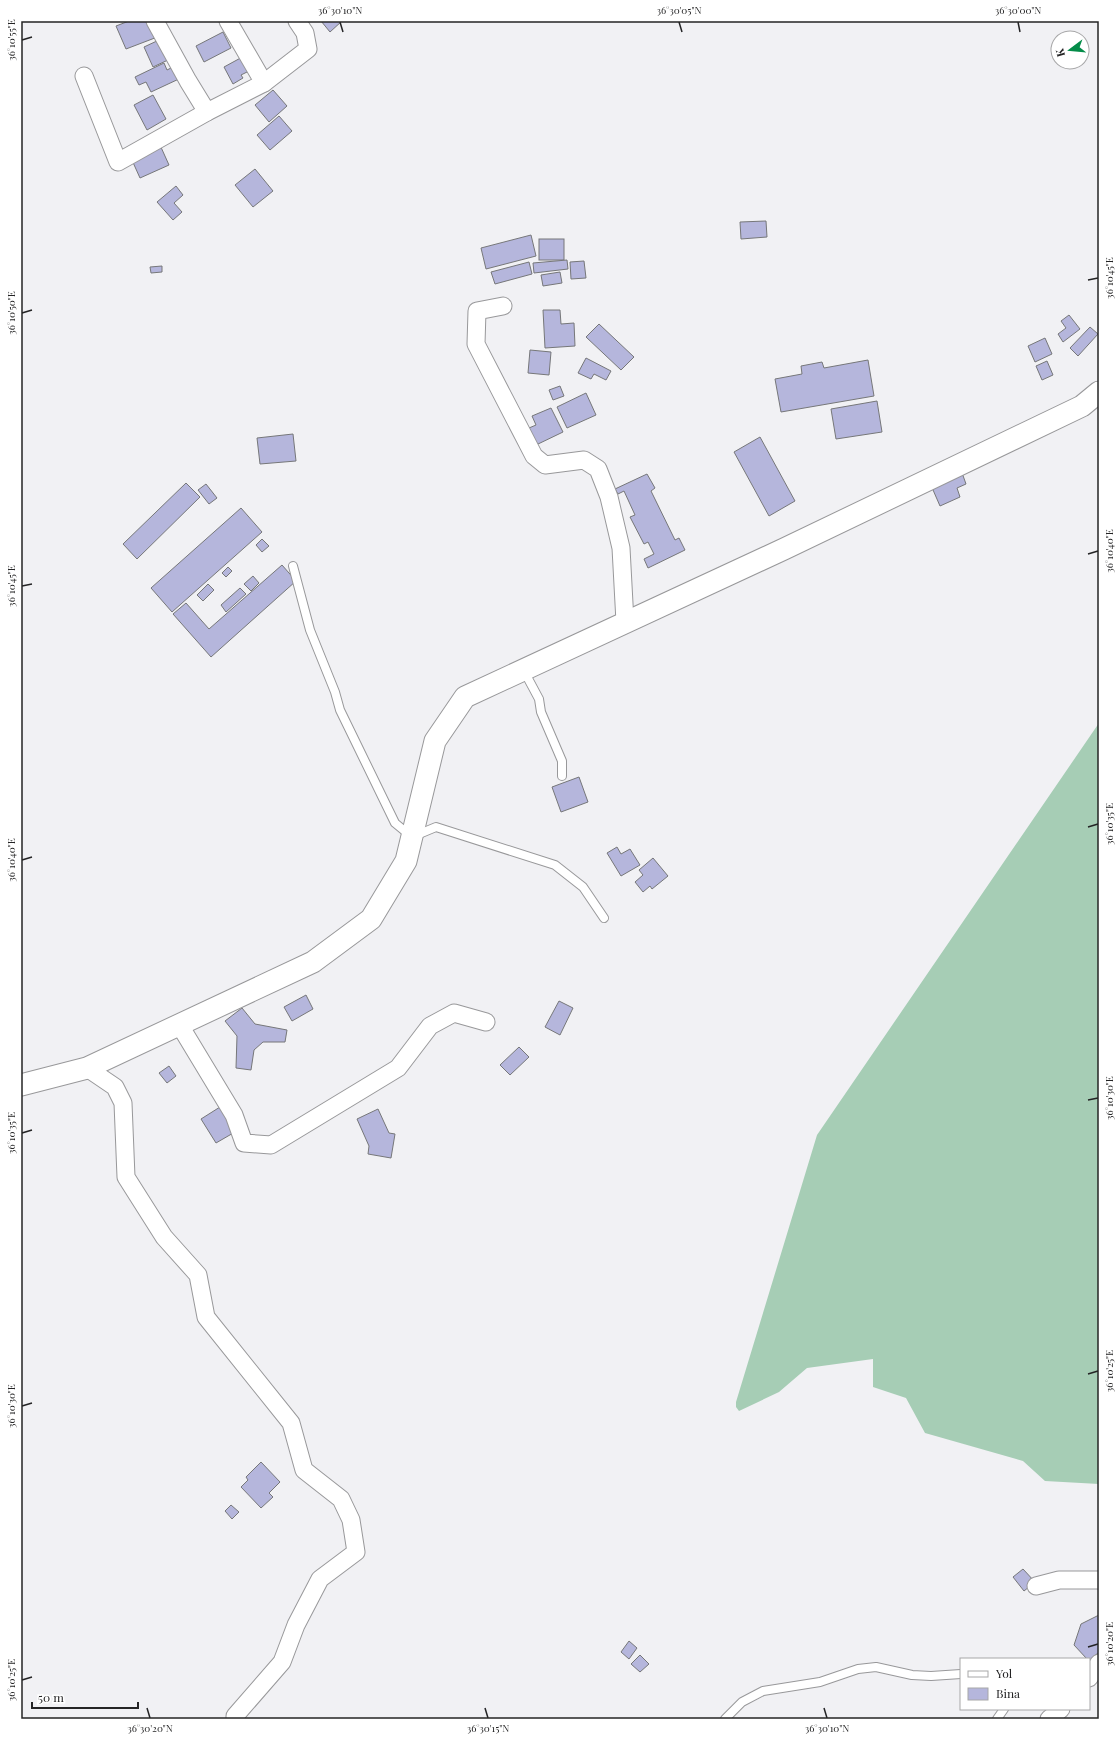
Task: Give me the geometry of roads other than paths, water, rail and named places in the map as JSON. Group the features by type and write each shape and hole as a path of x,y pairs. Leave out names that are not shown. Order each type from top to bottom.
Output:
{"street":[{"path":"155,21 207,112"},
{"path":"228,21 264,82"},
{"path":"84,76 118,162 264,82 308,49 305,33 297,21"},
{"path":"503,306 477,311 476,344 534,456 545,466 584,460 598,469 609,497 621,548 625,622"},
{"path":"21,1085 87,1068 313,962 371,919 406,862 435,741 465,697 784,549 1082,406 1099,392"},
{"path":"179,1024 234,1115 244,1143 271,1145 398,1068 430,1026 454,1013 486,1022"},
{"path":"87,1068 115,1087 123,1103 126,1177 164,1237 198,1275 206,1317 291,1423 304,1470 341,1499 351,1520 356,1552 320,1579 296,1625 282,1662 235,1716 235,1719"},
{"path":"1036,1586 1059,1580 1099,1580"},
{"path":"1090,1676 1099,1663"},
{"path":"1049,1719 1060,1710"}],"lane":[{"path":"293,566 310,630 335,692 340,710 395,823 412,837 436,827 555,864 583,887 604,918"},
{"path":"523,670 539,699 541,712 562,761 562,776"},
{"path":"725,1719 742,1702 763,1691 820,1682 858,1669 876,1667 912,1675 931,1676 960,1674"},
{"path":"997,1719 1003,1710"}]}
